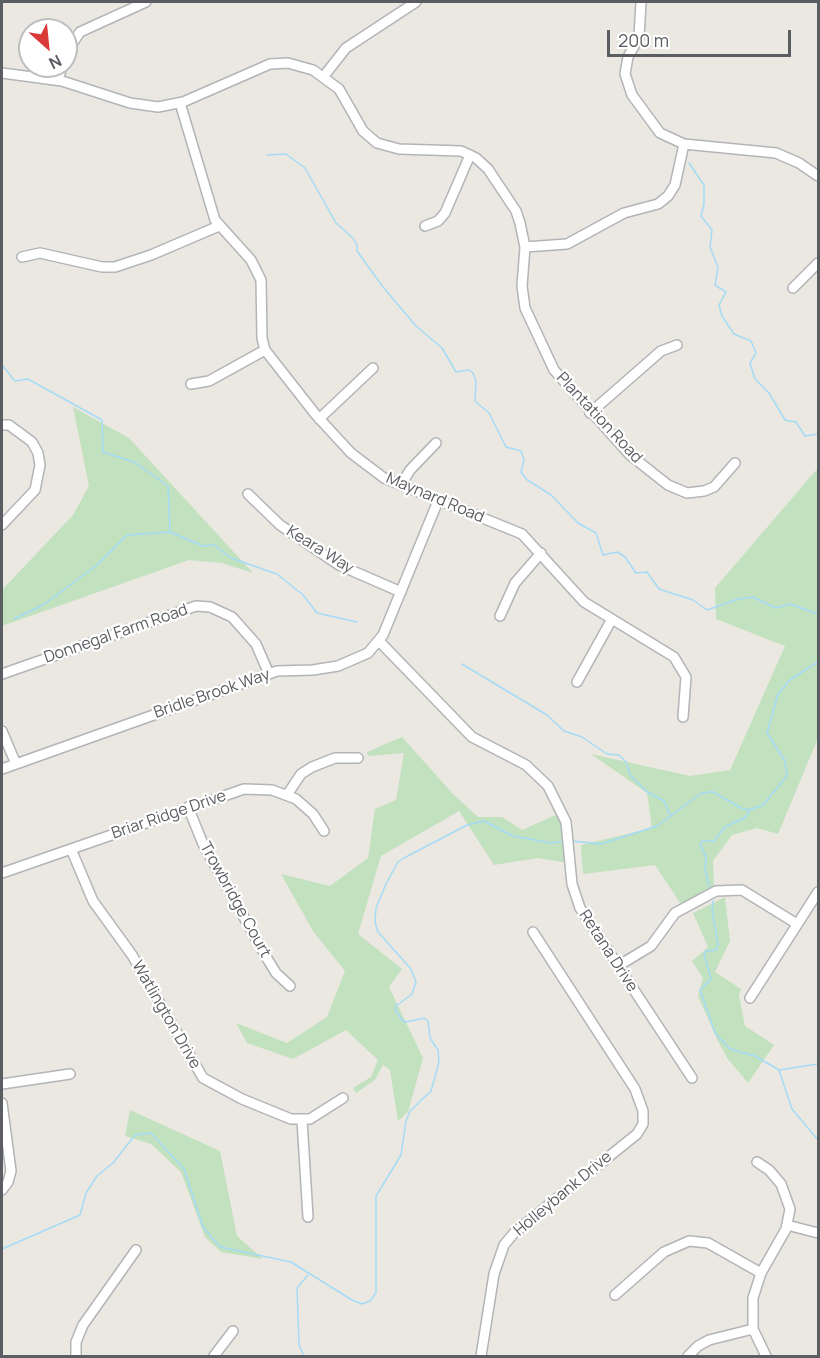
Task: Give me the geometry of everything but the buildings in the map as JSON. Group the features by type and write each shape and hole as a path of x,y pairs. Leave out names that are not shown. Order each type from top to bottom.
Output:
{"street":[{"path":"78,35 80,32 146,2"},
{"path":"324,76 346,48 416,2"},
{"path":"641,2 639,37 627,62 627,84 660,133 684,144 776,153 799,163 819,176"},
{"path":"2,73 58,80 139,106 158,107 180,103 270,64 301,66 324,76 343,95 363,131 377,143 399,149 456,151 470,154 445,213 438,221 425,226"},
{"path":"180,103 219,225 245,253 261,280 262,338 265,350 208,381 191,384"},
{"path":"525,247 567,244 624,213 658,204 668,196 675,185 684,144"},
{"name":"Plantation Road","path":"470,154 488,169 516,211 525,247 522,294 528,316 554,370 590,413 630,455 677,490 692,493 709,489 724,478 735,463"},
{"path":"22,257 40,253 104,268 121,266 219,225"},
{"path":"793,288 819,263"},
{"path":"590,413 661,351 677,345"},
{"name":"Maynard Road","path":"265,350 319,419 357,459 384,478 522,534 574,593 666,651 681,665 687,687 683,717"},
{"path":"319,419 373,368"},
{"path":"2,425 9,425 32,442 38,453 40,465 35,490 2,525"},
{"path":"401,485 410,470 436,443"},
{"name":"Keara Way","path":"248,494 280,525 339,565 401,592"},
{"path":"380,642 438,501"},
{"path":"500,616 515,583 541,553"},
{"name":"Donnegal Farm Road","path":"2,674 196,606 210,607 232,617 256,644 270,674"},
{"path":"577,682 612,619"},
{"name":"Bridle Brook Way","path":"2,768 270,674 338,666 354,661 380,642"},
{"name":"Retana Drive","path":"380,642 472,737 526,765 542,779 556,798 568,832 572,884 580,908 692,1078"},
{"path":"2,731 15,764"},
{"path":"287,795 301,774 312,767 335,758 358,759"},
{"name":"Briar Ridge Drive","path":"2,873 244,789 264,789 287,795 313,814 324,831"},
{"name":"Trowbridge Court","path":"188,807 203,844 268,960 276,973 290,986"},
{"name":"Watlington Drive","path":"71,849 93,901 132,955 203,1078 282,1117 302,1120"},
{"path":"618,966 651,946 675,913 716,891 742,890 797,924"},
{"path":"750,998 819,892"},
{"name":"Holleybank Drive","path":"481,1356 494,1274 504,1245 514,1233 640,1131 643,1124 643,1111 636,1092 533,932"},
{"path":"2,1084 70,1074"},
{"path":"308,1217 302,1120 316,1116 343,1098"},
{"path":"2,1102 11,1171 8,1182 2,1190"},
{"path":"757,1162 776,1177 784,1190 789,1209 788,1225 761,1273 753,1298 753,1329 765,1356"},
{"path":"788,1225 819,1233"},
{"path":"615,1295 664,1252 689,1241 708,1243 761,1273"},
{"path":"76,1356 76,1342 83,1325 136,1250"},
{"path":"688,1356 698,1346 709,1340 753,1329"},
{"path":"214,1356 233,1331"}],"green space":[{"path":"73,407 129,438 253,573 222,563 189,560 2,626 2,590 73,515 89,486"},
{"path":"818,468 818,738 778,834 757,828 732,835 713,861 714,886 681,904 655,865 583,874 581,845 652,828 647,793 591,754 690,776 730,770 785,646 716,619 715,588"},
{"path":"402,737 453,794 478,817 502,817 522,830 558,814 564,830 568,863 538,858 494,865 459,811 381,856 358,934 402,969 389,987 423,1058 408,1112 398,1121 390,1070 383,1065 375,1080 356,1093 353,1088 371,1077 378,1060 346,1030 293,1059 247,1043 236,1023 287,1043 327,1017 345,971 313,931 281,874 330,886 368,858 375,809 396,800 404,753 368,756 367,752"},
{"path":"725,897 730,941 715,972 741,989 739,996 745,1026 774,1045 748,1083 727,1058 717,1039 698,996 703,978 692,961 708,947 693,913"},
{"path":"130,1110 220,1151 237,1236 263,1259 221,1252 205,1237 181,1172 151,1144 125,1136"}],"waterway":[{"path":"267,155 286,154 305,168 336,223 353,238 357,251 383,287 416,326 442,348 456,372 469,370 473,373 476,381 475,401 489,413 506,447 521,451 524,460 521,472 526,479 551,495 578,523 596,533 603,555 617,552 625,557 636,573 647,572 659,589 693,600 707,610 738,599 753,597 776,608 790,604 818,614"},
{"path":"689,163 704,185 704,205 701,216 712,230 710,247 718,267 715,285 726,292 719,305 722,316 734,334 751,341 756,353 750,363 755,379 769,393 785,420 796,422 805,436 818,434"},
{"path":"2,365 15,381 28,379 102,420 103,452 134,462 168,486 170,531"},
{"path":"14,619 43,605 96,566 127,535 170,532 203,546 214,545 231,558 277,574 303,595 317,613 357,622"},
{"path":"572,841 601,844 657,826 700,794 708,792 713,792 749,810 763,805 787,776 785,761 767,733 778,694 791,679 818,662"},
{"path":"462,664 547,715 564,731 582,737 607,754 619,755 626,762 630,775 647,792 664,801 670,815"},
{"path":"709,886 705,869 706,857 700,844 703,841 714,841 725,827 746,817 749,811"},
{"path":"2,1249 80,1215 86,1193 97,1176 113,1163 135,1135 151,1133 184,1169 203,1227 220,1247 291,1262 352,1300 362,1304 370,1301 376,1293 376,1196 401,1155 406,1121 410,1111 431,1091 439,1062 438,1050 430,1038 428,1021 424,1018 406,1022 396,1011 396,1006 412,994 416,982 411,969 378,932 375,922 376,908 386,884 398,862 467,825 484,821 513,836 551,843 565,841"},
{"path":"713,901 712,910 718,945 716,950 706,951 704,954 711,979 700,990 715,1033 730,1049 755,1056 779,1070 818,1064"},
{"path":"779,1070 792,1109 818,1140"},
{"path":"304,1356 299,1345 297,1288 308,1275"}]}
